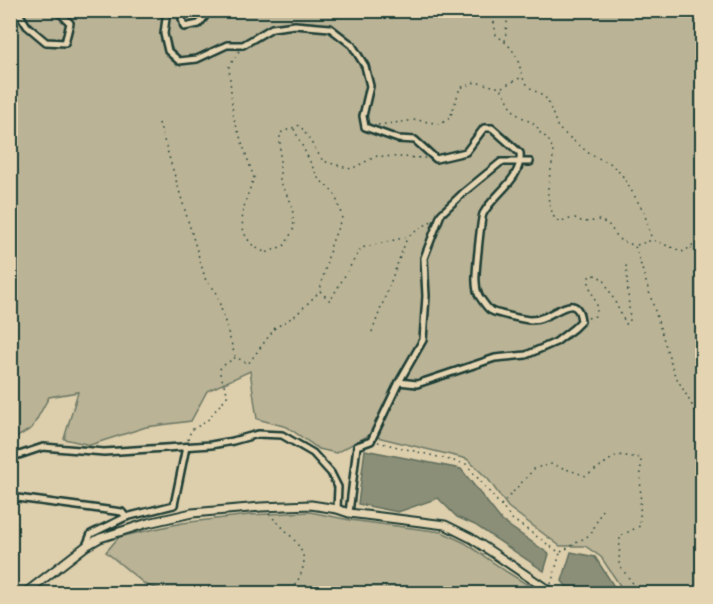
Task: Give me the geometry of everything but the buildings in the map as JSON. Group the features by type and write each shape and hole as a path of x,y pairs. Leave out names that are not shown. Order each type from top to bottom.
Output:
{"street":[{"path":"17,10 27,26 46,42 64,43 70,23 57,10"},
{"path":"167,10 164,34 168,51 178,61 197,59 227,45 243,45 272,28 295,25 330,28 352,45 365,66 370,86 363,116 365,127 398,139 415,140 436,159 466,152 484,128 492,128 520,153 521,161 518,172 482,215 475,281 479,296 490,310 529,320 543,318 570,305 576,307 581,314 581,321 556,342 526,355 495,358 417,384 399,382"},
{"path":"180,10 184,27 199,24 210,10"},
{"path":"349,513 357,446 371,441 399,382 423,340 426,296 424,258 441,214 501,162 530,162"},
{"path":"11,459 43,447 104,452 211,445 258,434 282,435 313,453 332,473 338,487 337,509"},
{"path":"86,546 91,534 126,517 174,505 186,447"},
{"path":"10,497 122,512 126,517"},
{"path":"24,594 86,546 100,538 119,532 192,513 311,505 349,513 445,525 471,538 551,592"}],"path":[{"path":"492,10 496,35 519,59 522,77 529,87 547,99 558,128 591,155 610,163 622,175 644,212 652,240"},
{"path":"505,42 510,10"},
{"path":"243,45 229,67 233,116 254,178 244,203 243,228 250,242 266,253 285,245 294,228 291,204 280,183 280,133 300,125 323,161 351,169 377,156 436,159"},
{"path":"365,127 416,120 440,124 450,118 460,88 475,82 501,88 522,77"},
{"path":"501,88 515,113 537,126 539,132 552,146 554,158 548,186 548,202 555,220 575,218 588,222 600,220 608,224 620,240 635,246 652,240 684,252 702,237"},
{"path":"159,123 206,281 216,291 236,357 248,364 275,328 296,315 320,291 331,245 342,217 335,194 318,177 294,128"},
{"path":"320,291 330,301 361,248 407,237 441,214"},
{"path":"372,332 407,237"},
{"path":"635,246 674,373 702,423"},
{"path":"691,248 702,260"},
{"path":"581,321 595,316 598,308 589,285 589,277 596,275 604,280 626,324 630,322 626,264"},
{"path":"186,447 191,430 206,422 228,395 219,371 221,367 236,357"},
{"path":"371,441 466,464 512,519 560,553"},
{"path":"501,505 535,468 552,464 586,476 617,455 640,458 640,526 620,536 619,565 641,594"},
{"path":"261,507 298,545 305,556 304,566 292,594"},
{"path":"551,592 560,553 591,534 602,510"}],"shaded area":[{"path":"11,11 702,11 702,593 621,593 623,590 601,557 585,546 560,546 508,507 488,479 467,459 369,435 336,453 319,449 287,427 257,419 250,371 207,391 191,421 146,427 90,445 64,439 78,392 49,397 32,428 11,441"},
{"path":"365,450 461,469 502,521 549,554 544,571 475,525 457,517 438,498 398,512 358,504"},
{"path":"310,512 350,520 442,532 465,543 541,593 170,593 146,585 106,552 119,537 182,523 249,515"},
{"path":"571,552 595,557 617,591 614,593 571,592 562,581"}]}
